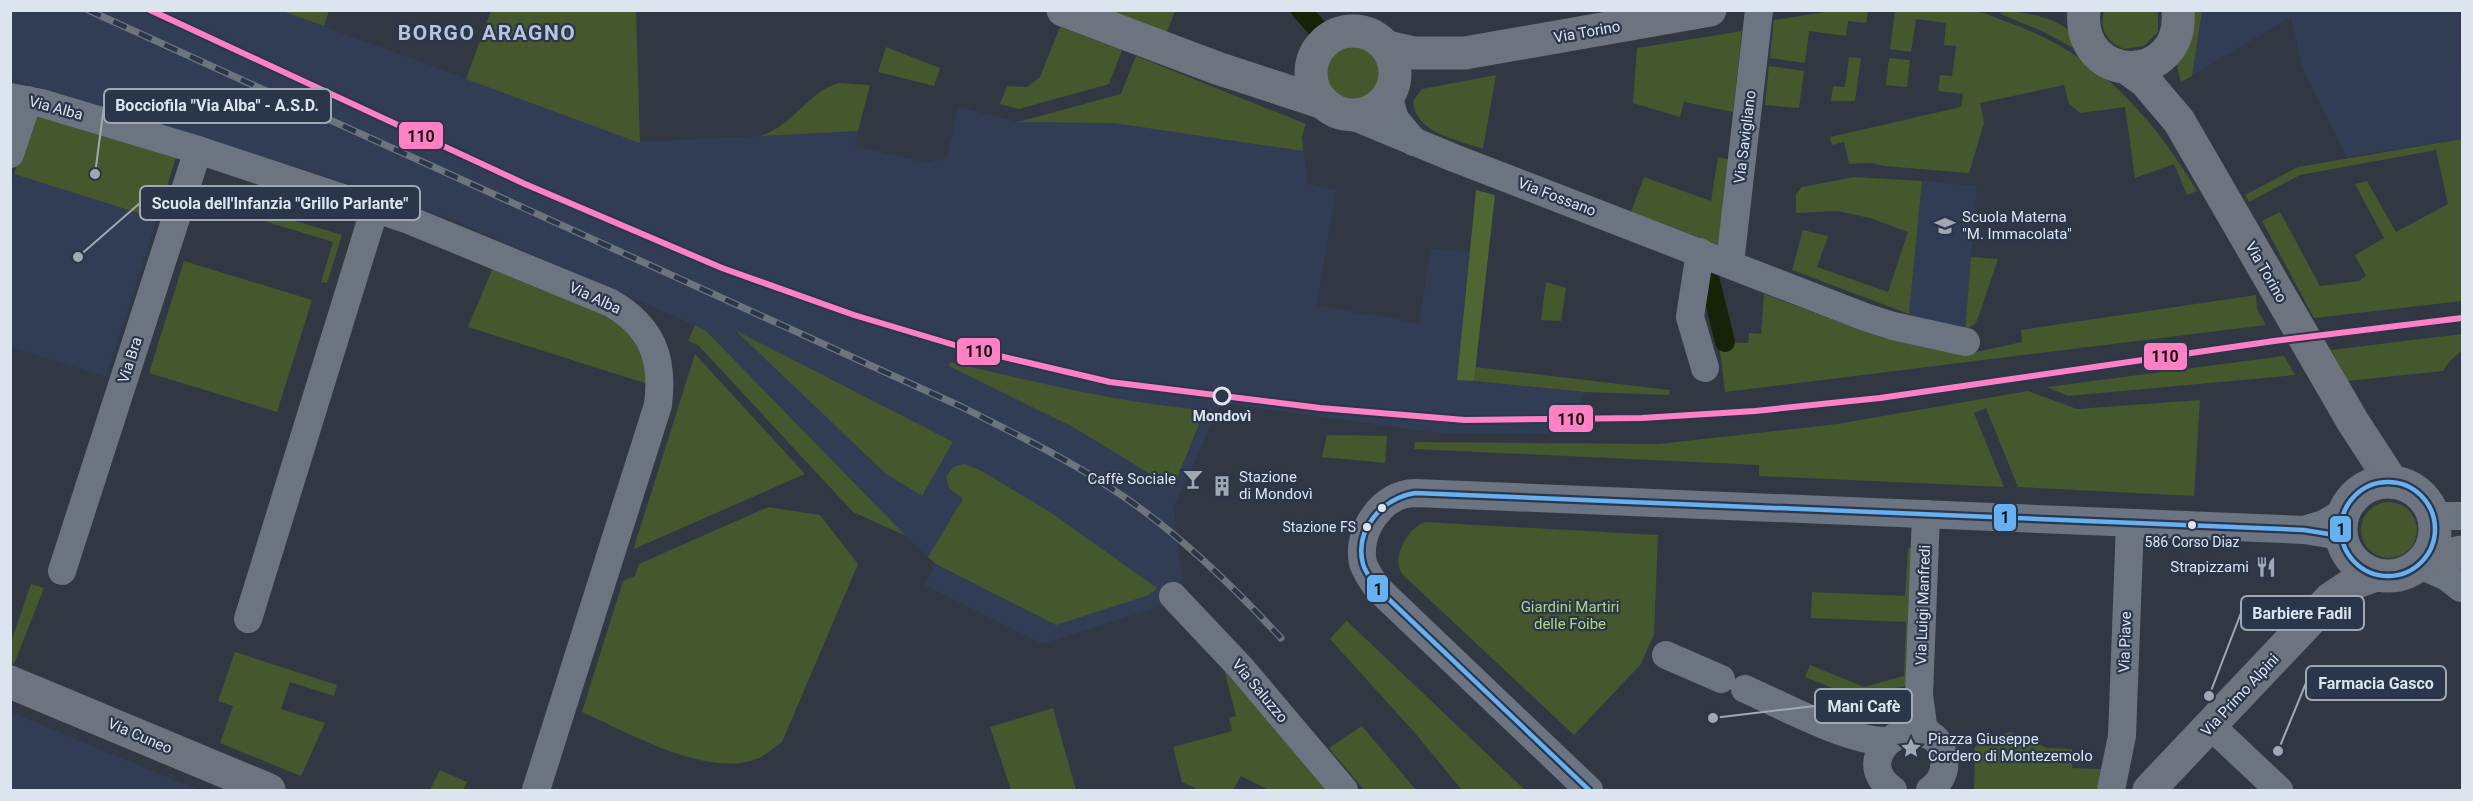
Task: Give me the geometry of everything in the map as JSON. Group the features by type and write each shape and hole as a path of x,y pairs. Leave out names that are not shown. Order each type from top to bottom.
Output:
{"main road":[{"name":"Via Torino","path":"1063,10 1337,109 1372,111 1415,73 1465,53"},
{"name":"Via Torino","path":"1235,74 1283,72 1313,58 1321,46 1333,35 1347,31 1370,34 1388,47 1414,53 1465,53 1710,10"},
{"path":"2127,68 2145,66 2161,57 2176,36 2178,10"},
{"name":"Via Torino","path":"2076,16 2088,43 2098,55 2111,64 2127,68 2145,81 2179,121"},
{"path":"1388,47 1395,67 1391,92"},
{"name":"Via Torino","path":"2161,57 2167,89 2179,121 2353,422 2392,482"},
{"path":"1313,58 1311,74 1314,90 1337,109"},
{"name":"Via Torino","path":"2348,522 2363,459 2353,422"},
{"path":"2422,562 2449,523 2410,487 2392,482 2375,483 2348,522 2359,566 2376,575 2401,575 2422,562 2463,552"},
{"name":"Via Primo Alpini","path":"2149,790 2330,599 2339,585 2348,522"},
{"name":"Via Primo Alpini","path":"2330,599 2354,583 2376,575"},
{"name":"Via Cuneo","path":"10,682 269,790"}],"street":[{"name":"Via Savigliano","path":"1730,263 1759,10"},
{"name":"Via Fossano","path":"1391,92 1395,119 1414,142"},
{"name":"Via Alba","path":"19,99 198,150 375,208 463,240 611,303 632,317 647,334 659,375 657,405 586,600 536,790"},
{"path":"10,154 19,99"},
{"name":"Via Fossano","path":"1337,109 1414,142 1880,322 1966,342"},
{"name":"Via Bra","path":"62,571 198,150"},
{"path":"248,620 375,208"},
{"path":"1700,252 1690,317 1706,368"},
{"path":"1588,789 1377,588 1364,565 1363,537 1380,510 1411,493 2304,530 2324,524 2348,522"},
{"name":"Via Luigi Manfredi","path":"1893,762 1919,695 1926,514"},
{"name":"Via Piave","path":"2111,790 2122,736 2130,523"},
{"path":"2462,590 2458,572 2463,560"},
{"path":"2422,562 2447,577 2462,590"},
{"name":"Via Saluzzo","path":"1173,596 1241,668 1344,790"},
{"path":"1666,655 1844,732 1877,741 1893,762 1942,750 1941,784"},
{"path":"2211,726 2279,790"},
{"name":"Via Piave","path":"2118,762 2122,786 2126,790"}],"shaded area":[{"path":"10,11 282,11 640,142 858,131 855,146 927,163 947,158 958,107 1018,122 1121,94 1136,56 1306,124 1302,136 1308,184 1336,190 1317,306 1419,323 1431,249 1469,252 1457,380 1585,392 1566,434 1439,433 1221,403 1174,507 1183,589 1165,605 1042,644 925,585 935,564 906,536 853,512 698,345 688,341 694,325 453,220 338,180 11,79"},
{"path":"2189,11 2460,11 2462,139 2347,157 2302,67 2291,17 2181,82 2177,67"},
{"path":"14,174 157,219 106,377 11,347 10,186"},
{"name":"Scuola Materna \"M. Immacolata\"","path":"1922,181 1977,186 1965,330 1909,314"},
{"path":"11,712 155,772 199,790 11,790"}],"green space":[{"path":"1953,9 1981,13 2038,35 2067,50 2093,68 2140,112 2160,136 2197,191 2187,195 2174,164 2135,178 2125,107 2080,113 2069,104 2064,85 1980,103 1984,123 1969,173 1871,163 1849,164 1844,142 1832,145 1830,137 1961,107 1963,94 1938,91 1940,75 1952,76 1956,46 1944,45 1946,23 1916,19 1911,52 1890,49 1895,11"},
{"path":"1838,10 1868,11 1866,23 1848,21 1846,36 1809,31 1805,63 1770,58 1774,20"},
{"path":"282,11 329,11 324,26"},
{"path":"491,11 636,11 640,143 466,79"},
{"path":"1110,11 1175,11 1167,32"},
{"path":"2003,11 2030,14 2059,24 2072,34 2081,52 2042,31 2000,14"},
{"path":"2104,11 2158,11 2158,32 2144,46 2124,49 2113,43 2106,34 2103,24"},
{"path":"2189,11 2202,11 2192,76 2181,82 2177,67"},
{"path":"1060,27 1122,50 1109,84 1019,109 1000,104 1007,86 1027,87 1040,77"},
{"path":"1742,31 1733,112 1684,102 1680,117 1633,103 1637,48"},
{"path":"1354,45 1365,47 1374,53 1380,62 1382,73 1380,84 1374,93 1365,99 1354,101 1343,99 1334,93 1328,84 1326,73 1328,62 1334,53 1343,47"},
{"path":"886,47 940,68 934,86 878,72"},
{"path":"1136,56 1306,124 1302,136 1303,151 1114,123 1018,122 1121,94"},
{"path":"1849,57 1861,58 1855,101 1831,101 1833,86 1845,87"},
{"path":"1889,58 1910,60 1907,87 1886,85"},
{"path":"1769,66 1804,71 1799,108 1765,105"},
{"path":"1496,75 1483,149 1439,134 1421,121 1416,112 1413,101 1422,89"},
{"path":"839,83 870,85 858,131 760,136 783,124 818,94"},
{"path":"34,112 177,154 157,219 14,174"},
{"path":"2462,139 2462,301 2314,318 2262,221 2280,212 2320,286 2359,281 2366,276 2355,255 2384,238 2355,184 2367,181 2396,232 2448,204 2436,150 2300,175 2249,202 2245,195 2298,167"},
{"path":"1718,157 1732,160 1722,246 1631,212 1644,177 1711,201"},
{"path":"1854,177 1922,181 1909,314 1792,270 1803,230 1828,236 1817,267 1888,292 1908,232 1870,218 1837,211 1796,213 1796,194 1802,187"},
{"path":"1476,190 1495,195 1474,381 1457,380"},
{"path":"204,194 342,235 327,283 321,282 333,242 201,202"},
{"path":"1971,257 1998,259 1978,318 1975,324 1965,330"},
{"path":"184,261 312,300 277,412 149,373"},
{"path":"495,263 611,313 635,333 651,385 468,327"},
{"path":"1546,282 1566,288 1561,321 1541,320"},
{"path":"1764,294 1883,338 1976,352 2022,342 2021,330 2256,295 2257,309 2266,325 1725,392 1719,342 1748,343 1749,333 1761,334"},
{"path":"695,325 706,331 906,536 853,512 698,345 688,341"},
{"path":"735,330 953,442 922,496 885,473"},
{"path":"2462,334 2462,350 2443,371 2348,381 2331,350"},
{"path":"695,354 805,474 634,549 635,544"},
{"path":"2284,356 2295,375 2068,396 2047,387"},
{"path":"950,362 1109,397 1205,410 1173,488 1073,427 949,366"},
{"path":"1475,367 1670,390 1669,395 1585,392 1474,381"},
{"path":"2028,391 2077,409 2200,400 2194,496 2018,487 1986,408 1974,413 2004,487 1759,476 1759,465 1414,449 1415,442 1659,444 1837,424"},
{"path":"1327,435 1387,436 1385,463 1322,457"},
{"path":"964,464 980,470 1050,512 1157,588 1149,595 1056,625 936,564 928,557 963,499 949,488 946,477 953,467"},
{"path":"2383,502 2395,502 2405,506 2413,514 2417,530 2413,546 2405,554 2395,558 2383,558 2373,554 2365,546 2361,536 2361,524 2365,514 2373,506"},
{"path":"768,507 820,515 858,564 782,742 759,758 739,763 717,763 669,751 582,712 623,581 635,576 639,564"},
{"name":"Giardini Martiri delle Foibe","path":"1425,522 1658,535 1654,634 1641,664 1574,735 1402,574 1399,559 1403,544 1413,530"},
{"path":"1908,548 1915,548 1909,685 1858,698 1805,677 1810,665 1864,687 1904,676 1906,622 1811,618 1812,592 1905,596"},
{"path":"31,584 44,588 14,664 11,662 11,642"},
{"path":"1346,621 1525,790 1462,790 1415,733 1330,639"},
{"path":"235,652 337,685 334,696 290,682 281,709 325,723 301,776 220,743 233,706 218,701"},
{"path":"1224,669 1326,790 1269,790 1241,776 1233,790 1199,790 1182,782 1173,747 1232,731 1229,718 1236,716"},
{"path":"1053,708 1076,790 1011,790 990,727"},
{"path":"1362,726 1416,790 1364,790 1329,748"},
{"path":"2010,732 2047,748 2072,749 2072,768 2102,769 2098,790 1974,790 1975,747"},
{"path":"440,770 467,782 463,790 430,790"}],"waterway":[{"path":"1301,10 1317,28"},
{"path":"1708,273 1725,342"}],"railway":[{"path":"88,10 962,407 1035,444 1089,474 1153,518 1220,576 1281,638"}],"transit line":[{"name":"110","path":"150,10 525,184 722,268 854,315 961,347 1110,382 1320,408 1465,420 1642,418 1755,411 1880,398 2274,341 2462,318"},
{"name":"1","path":"2388,482 2406,485 2421,496 2432,511 2435,529 2432,547 2421,562 2406,573 2388,576 2370,573 2355,562 2344,547 2341,529 2344,511 2355,496 2370,485 2388,482"},
{"name":"1","path":"1589,790 1377,588 1363,564 1361,551 1367,527 1382,508 1392,501 1415,493 2304,530 2341,536"}],"place":[{"name":"Bocciofila \"Via Alba\" - A.S.D.","path":"95,174"},
{"name":"Scuola Materna \"M. Immacolata\"","path":"1945,226"},
{"name":"Scuola dell'Infanzia \"Grillo Parlante\"","path":"78,257"},
{"name":"Mondovì","path":"1222,396"},
{"name":"Caffè Sociale","path":"1193,479"},
{"name":"Stazione di Mondovì","path":"1222,486"},
{"name":"586 Corso Diaz","path":"2192,525"},
{"name":"Stazione FS","path":"1367,527"},
{"name":"Strapizzami","path":"2266,567"},
{"name":"Barbiere Fadil","path":"2209,696"},
{"name":"Mani Cafè","path":"1713,718"},
{"name":"Piazza Giuseppe Cordero di Montezemolo","path":"1911,748"},
{"name":"Farmacia Gasco","path":"2278,751"}],"district":[{"name":"BORGO ARAGNO","path":"487,33"}]}
